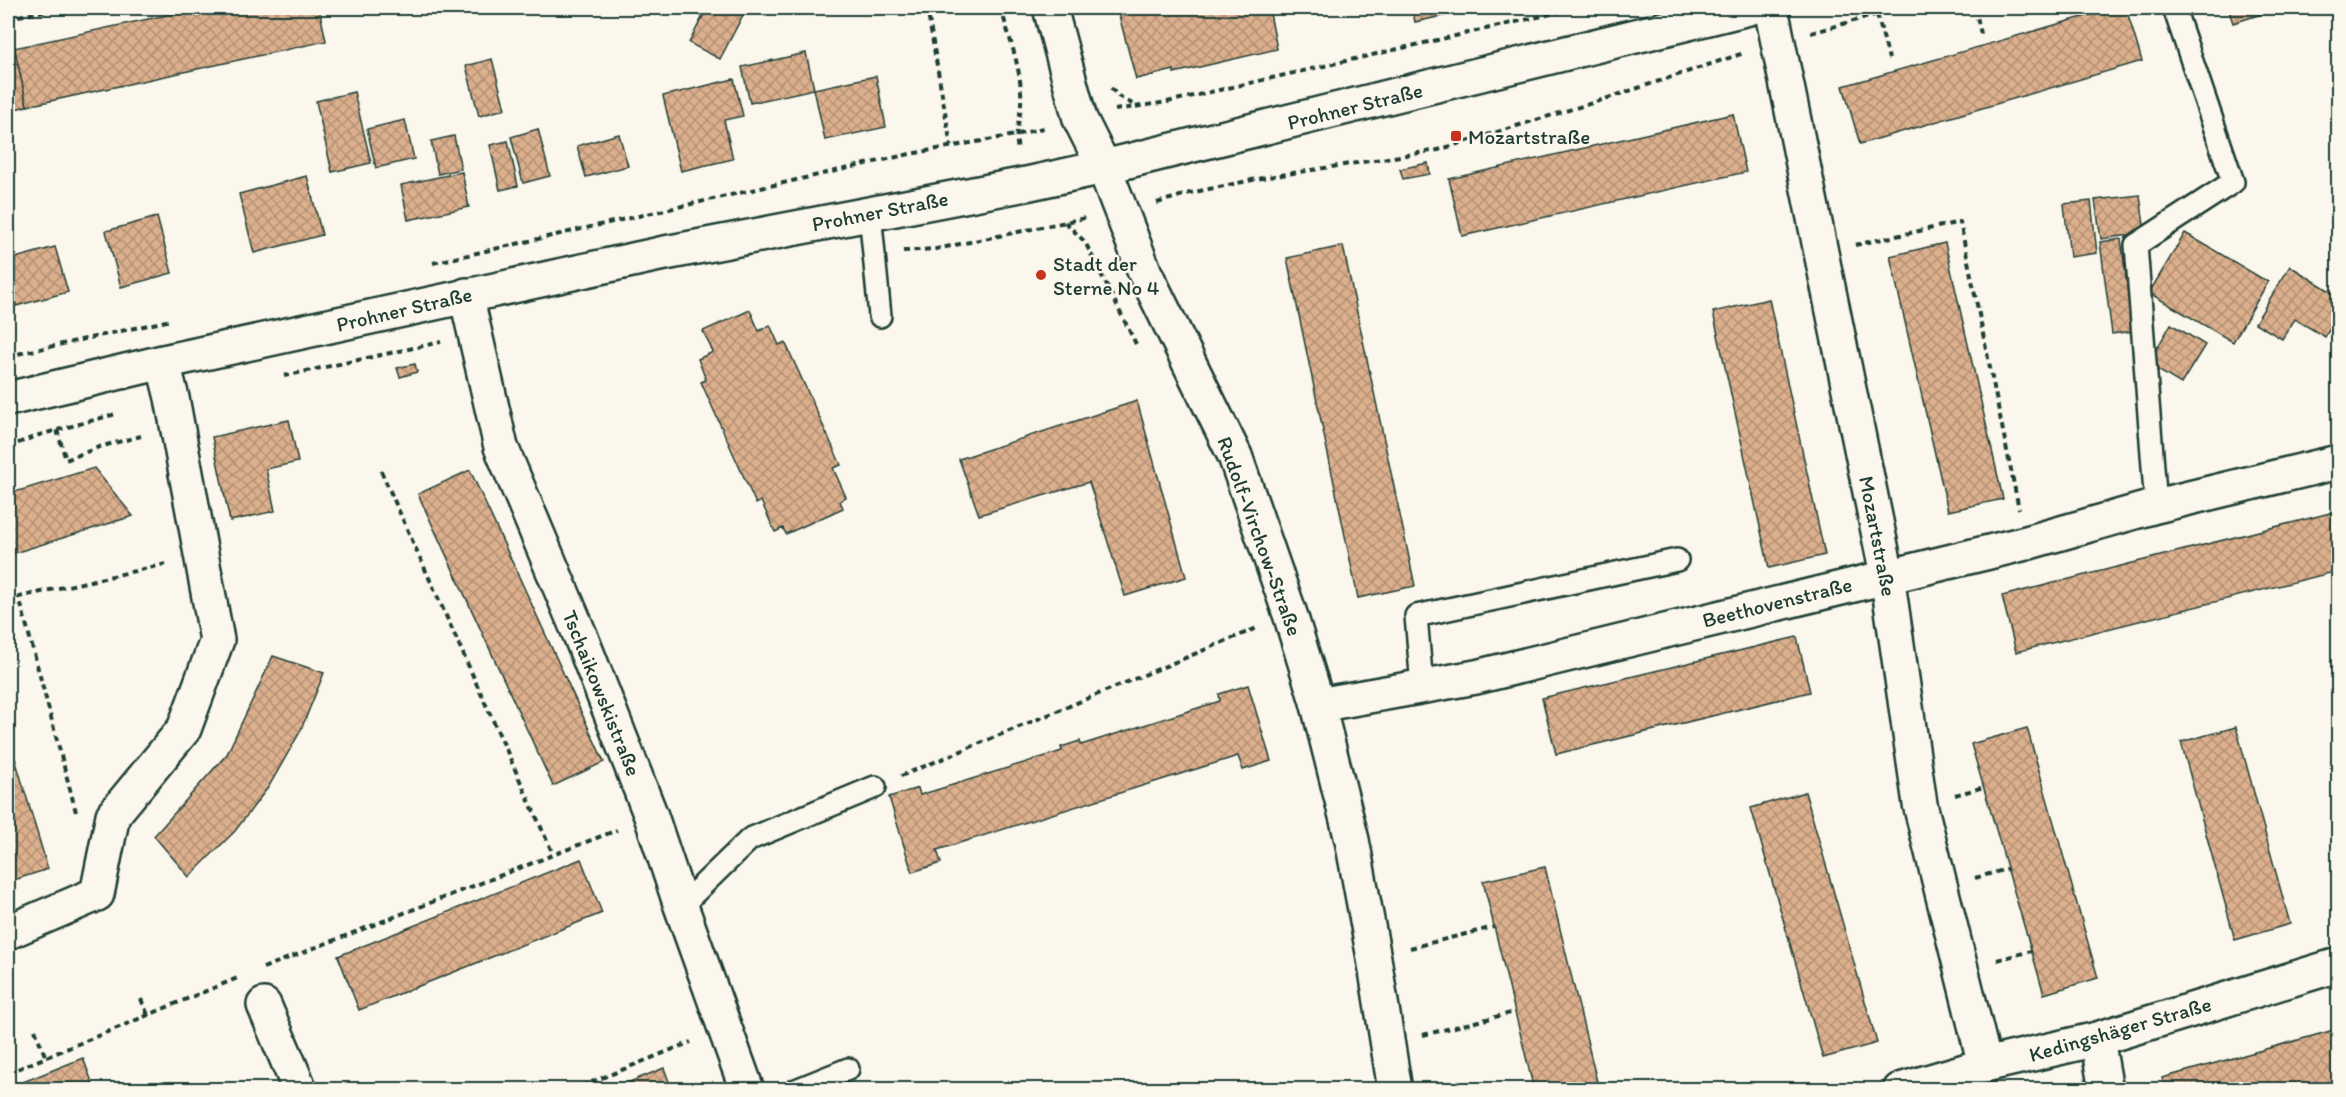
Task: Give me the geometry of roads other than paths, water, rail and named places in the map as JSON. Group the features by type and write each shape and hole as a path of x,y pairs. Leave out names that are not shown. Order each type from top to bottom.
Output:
{"street":[{"name":"Rudolf-Virchow-Straße","path":"1050,8 1080,119 1104,167 1145,273 1185,359 1235,456 1290,614 1318,705 1352,840 1395,1089"},
{"name":"Prohner Straße","path":"8,399 466,295 660,254 1104,167 1749,8"},
{"name":"Mozartstraße","path":"1771,8 1887,575 1920,804 1985,1065"},
{"name":"Tschaikowskistraße","path":"466,295 501,447 580,635 651,816 747,1089"},
{"path":"8,932 97,894 113,815 184,729 217,640 178,427 163,362"},
{"name":"Beethovenstraße","path":"1318,705 1476,677 1887,575 2026,543 2156,506 2338,462"},
{"name":"Kedingshäger Straße","path":"1900,1089 1985,1065 2097,1039 2338,965"},
{"path":"264,1005 300,1089"},
{"path":"2097,1039 2106,1089"}],"lane":[{"path":"2156,506 2136,245 2233,182 2174,8"},
{"path":"870,213 880,316"},
{"path":"1422,686 1416,616 1677,560"},
{"path":"681,906 750,839 875,787"},
{"path":"796,1089 848,1068"}],"place":[{"name":"Mozartstraße","path":"1456,136"},
{"name":"Stadt der Sterne No 4","path":"1041,275"}]}
